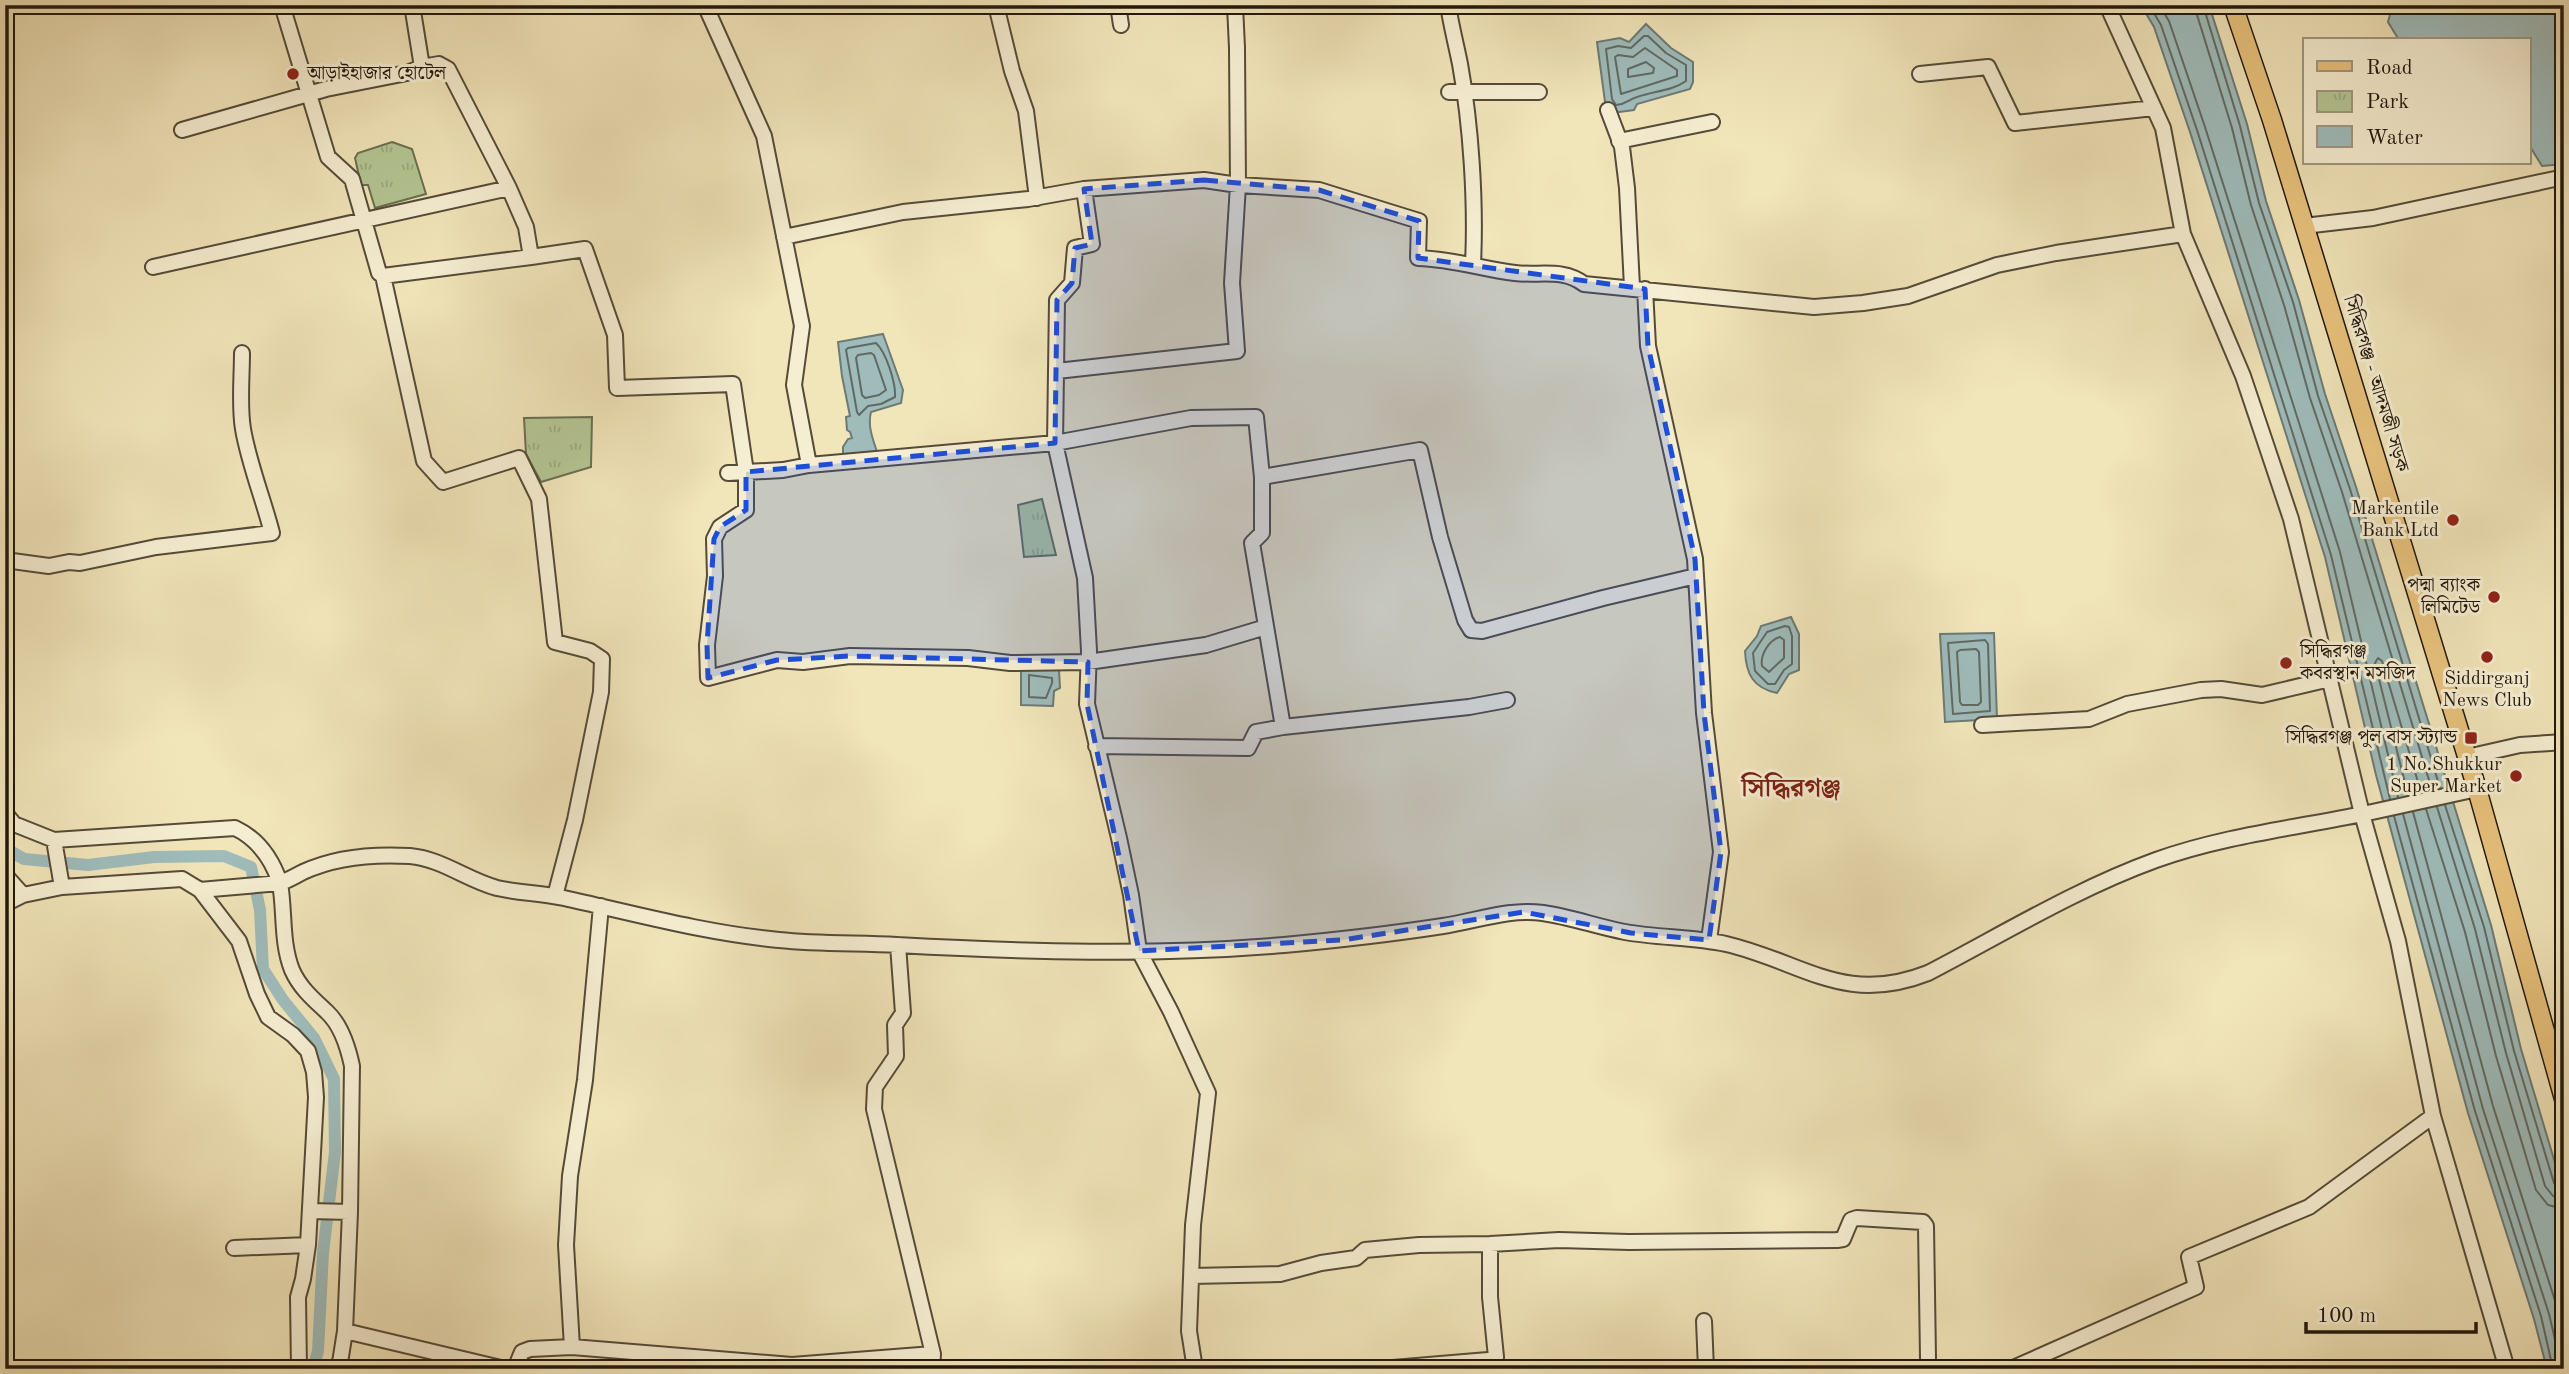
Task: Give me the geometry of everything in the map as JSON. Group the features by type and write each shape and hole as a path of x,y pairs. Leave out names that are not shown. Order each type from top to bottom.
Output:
{"main road":[{"name":"সিদ্ধিরগঞ্জ - আদমজী সড়ক","path":"2233,5 2304,226 2477,789 2564,1099"}],"street":[{"path":"282,5 311,93 328,157 352,179 379,273 383,276 424,461 443,482 519,458 539,499 555,642 590,651 602,659 601,692 575,820 555,896"},
{"path":"412,5 422,67"},
{"path":"705,5 764,136 802,326 794,386 809,465"},
{"path":"996,5 1012,71 1026,111 1037,198"},
{"path":"1118,5 1121,25"},
{"path":"1057,371 1237,351 1232,283 1238,185 1235,5"},
{"path":"1448,5 1456,92 1475,234 1473,264"},
{"path":"2107,5 2163,128 2183,234 2243,376 2291,519 2361,814 2398,941 2433,1116 2507,1369"},
{"path":"182,130 311,93 439,64 448,69 509,188 526,227 531,257"},
{"path":"1920,74 1989,67 2015,123 2154,108"},
{"path":"1456,92 1539,92"},
{"path":"1608,110 1619,141 1627,188 1638,288 1648,346 1695,559 1704,713 1721,852 1709,940"},
{"path":"1619,141 1712,122"},
{"path":"2304,226 2373,218 2564,177"},
{"path":"784,237 903,212 1037,198 1084,188 1204,180 1319,190 1419,221 1418,258 1447,258 1517,274 1564,273 1584,284 1814,307 1908,296 1997,265 2183,234"},
{"path":"153,267 509,188"},
{"path":"1084,188 1092,244 1075,248 1072,283 1057,300 1055,443 1085,578 1087,704 1131,895 1139,951 1171,1012 1208,1093 1193,1225 1189,1331 1195,1369"},
{"path":"383,276 585,249 615,335 617,388 733,384 746,472 746,510 720,527 714,539 715,576 707,645 708,678 777,660 803,662 850,656 968,658 1010,663 1088,662 1206,645 1266,627"},
{"path":"5,560 49,566 80,563 156,547 272,533 264,501 258,491 242,426 242,353"},
{"path":"728,473 1055,443 1191,418 1256,417 1262,477 1262,533 1252,542 1283,727"},
{"path":"1262,477 1420,450 1440,537 1465,620 1471,629 1482,631 1696,576"},
{"path":"1982,724 2089,719 2127,704 2189,692 2221,690 2262,695 2330,679"},
{"path":"1097,746 1248,748 1256,732 1469,707 1507,700"},
{"path":"2467,757 2520,744 2564,742"},
{"path":"205,891 277,884 302,872 340,860 415,856 438,862 498,888 555,896 717,933 783,941 1014,951 1242,949 1342,940 1524,912 1541,912 1630,933 1709,940 1745,949 1829,980 1861,986 1904,982 1928,973 2073,895 2158,859 2200,846 2304,823 2361,814 2477,789"},
{"path":"5,813 15,824 55,843 235,828 251,836 275,868 286,949 293,970 304,990 328,1013 348,1046 352,1082 345,1331 339,1369"},
{"path":"55,843 61,885"},
{"path":"5,875 23,895"},
{"path":"5,904 23,895 61,885 182,880 205,891 239,941 268,1017 293,1035 308,1051 314,1072 316,1097 312,1212 298,1297 299,1369"},
{"path":"572,1348 566,1245 570,1176 585,1080 601,906"},
{"path":"515,1369 522,1352 530,1349 572,1348 792,1365 932,1362 874,1109 875,1087 896,1056 895,1025 903,1013 898,945"},
{"path":"2011,1369 2196,1287 2189,1257 2309,1207 2433,1116"},
{"path":"312,1212 347,1212"},
{"path":"1192,1276 1280,1274 1321,1263 1356,1258 1365,1250 1419,1245 1559,1240 1837,1240 1843,1239 1851,1220 1857,1218 1923,1222 1926,1226 1928,1358"},
{"path":"1381,1369 1488,1360 1497,1363 1490,1297 1490,1244"},
{"path":"234,1248 308,1245"},
{"path":"1704,1321 1706,1369"},
{"path":"345,1331 505,1369"}],"highlighted area":[{"path":"1204,180 1319,190 1419,221 1418,258 1645,289 1648,346 1695,559 1704,713 1721,852 1709,940 1631,933 1524,912 1342,940 1139,951 1087,704 1088,662 850,656 777,660 708,678 707,645 714,539 720,527 746,510 746,472 1055,443 1057,300 1072,283 1075,248 1092,244 1084,189"}],"green space":[{"path":"392,142 412,149 426,194 375,208 368,185 361,185 355,158 358,153"},
{"path":"592,417 591,467 541,482 526,454 524,418"},
{"path":"1042,499 1056,555 1024,557 1018,505"}],"water":[{"path":"2141,5 2209,5 2247,124 2266,201 2299,300 2325,394 2491,925 2521,1049 2564,1193 2564,1369 2547,1369 2534,1319 2468,1113 2376,775 2325,557 2190,132 2154,27"},
{"path":"2564,5 2564,164 2542,166 2530,147 2530,38 2398,38 2388,22 2392,7"},
{"path":"1646,24 1671,48 1693,62 1693,82 1690,89 1637,104 1634,110 1612,113 1605,102 1597,42 1620,38 1629,42"},
{"path":"883,334 903,390 901,403 871,412 870,429 878,455 843,455 843,447 848,439 852,438 847,430 846,417 850,416 838,342"},
{"path":"1791,617 1799,634 1799,670 1789,674 1777,693 1762,688 1752,679 1745,651 1761,626"},
{"path":"1994,633 1997,719 1945,722 1940,634"},
{"path":"1021,666 1059,670 1060,688 1054,691 1053,706 1021,705"}],"waterway":[{"path":"5,848 24,859 88,865 154,857 224,856 251,867 260,910 263,969 283,1000 314,1038 334,1079 335,1152 323,1253 318,1351 313,1369"}],"place":[{"name":"আড়াইহাজার হোটেল","path":"293,74"},
{"name":"Markentile Bank Ltd","path":"2453,520"},
{"name":"পদ্মা ব্যাংক লিমিটেড","path":"2494,597"},
{"name":"Siddirganj News Club","path":"2487,657"},
{"name":"সিদ্ধিরগঞ্জ কবরস্থান মসজিদ","path":"2286,663"},
{"name":"সিদ্ধিরগঞ্জ পুল বাস স্ট্যান্ড","path":"2471,738"},
{"name":"1 No.Shukkur Super Market","path":"2516,776"}],"district":[{"name":"সিদ্ধিরগঞ্জ","path":"1791,789"}]}
